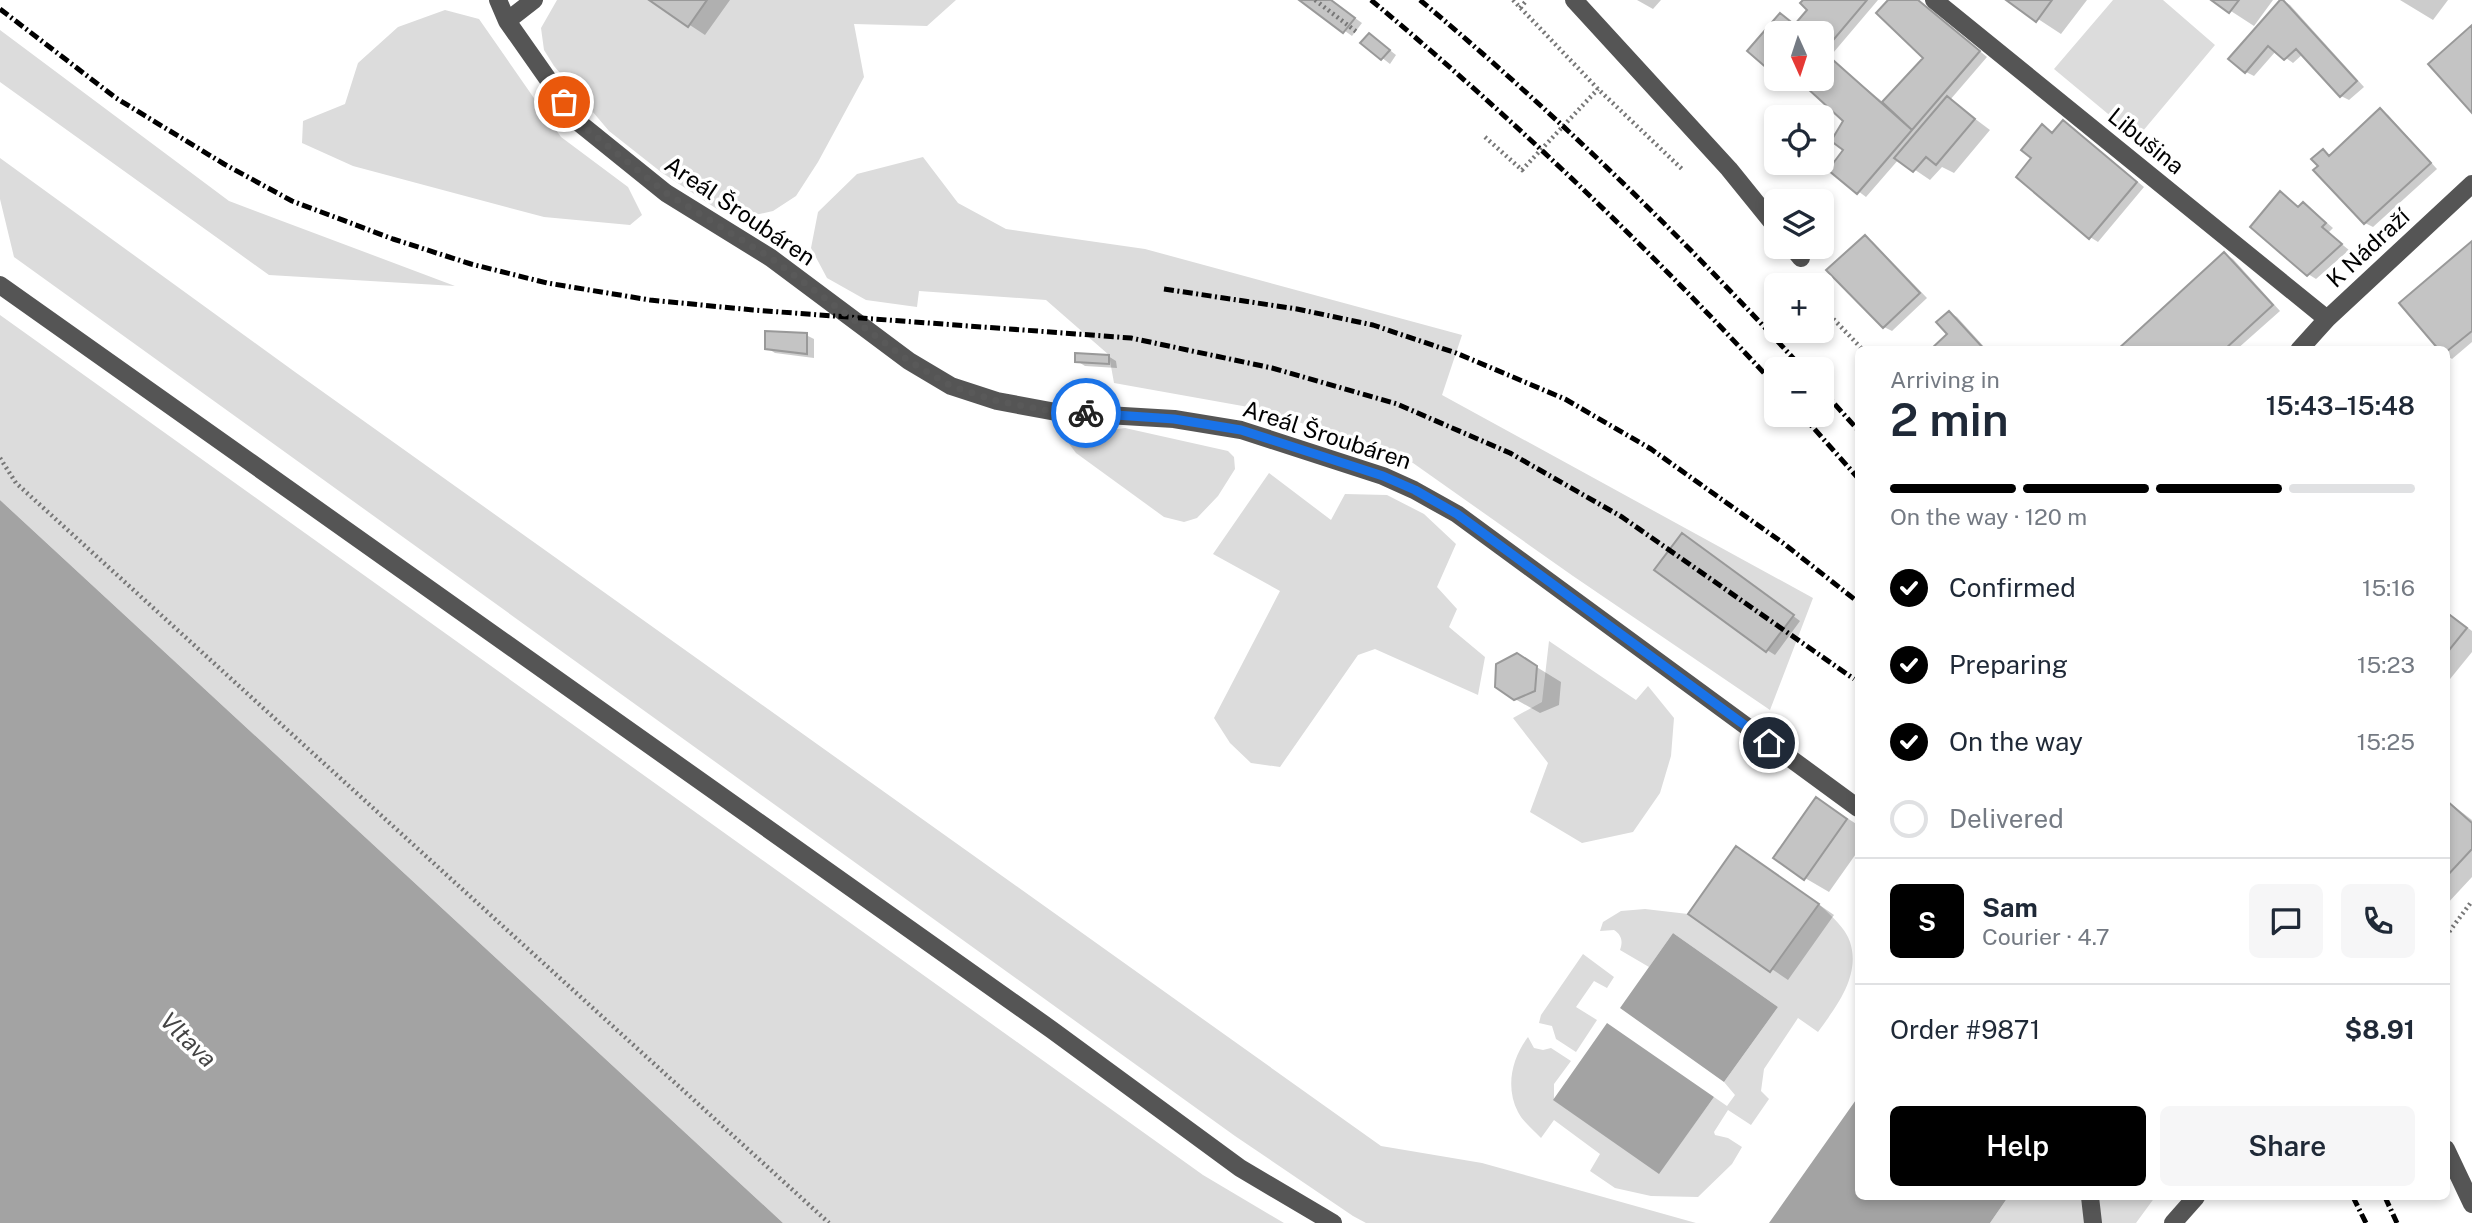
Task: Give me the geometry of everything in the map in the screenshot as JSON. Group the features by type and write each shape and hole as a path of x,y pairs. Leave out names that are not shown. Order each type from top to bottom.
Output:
{"street":[{"name":"Areál Šroubáren","path":"498,0 507,21 578,122 666,193 771,258 899,353 951,386 997,401 1056,412 1174,419 1241,430 1383,476 1415,490 1457,514 1855,806"},
{"path":"507,21 534,0"},
{"path":"1574,0 1729,169 1764,212"},
{"name":"Libušina","path":"1934,0 2327,320"},
{"name":"K Nádraží","path":"2303,346 2472,184"},
{"path":"0,285 1052,1030 1240,1168 1333,1223"},
{"path":"2450,1157 2472,1204"},
{"path":"2090,1200 2093,1223"},
{"path":"2173,1223 2193,1200"}],"path":[{"path":"1315,0 1359,33"},
{"path":"1513,0 1598,89 1685,173"},
{"path":"1520,8 1527,0"},
{"path":"1485,137 1522,170 1598,89"},
{"path":"1834,320 1859,346"},
{"path":"0,458 16,483 829,1223"},
{"path":"2450,931 2472,901"}],"shaded area":[{"path":"557,0 649,0 687,27 707,0 956,0 927,26 854,24 864,77 818,162 796,196 773,211 750,216 717,209 661,172 609,131 554,66 544,50 541,28"},
{"path":"2113,0 2163,0 2215,45 2137,138 2054,69"},
{"path":"445,10 479,19 561,137 628,187 642,215 630,225 544,217 353,166 302,143 303,121 345,104 358,63 398,27"},
{"path":"0,30 229,201 455,286 269,275 0,82"},
{"path":"923,157 958,203 1006,229 1145,249 1462,335 1442,395 1813,598 1770,710 1413,463 1265,410 1114,383 1109,355 1046,300 919,291 917,307 866,300 827,278 811,248 818,212 857,174"},
{"path":"0,158 295,372 1381,1146 1482,1163 1696,1223 1366,1223 1353,1216 1235,1136 14,257 0,199"},
{"path":"0,315 1203,1175 1284,1223 783,1223 0,500"},
{"path":"1125,428 1228,451 1234,457 1235,469 1218,496 1197,518 1184,522 1164,517 1076,453 1067,441 1070,435"},
{"path":"1269,473 1331,520 1345,494 1387,495 1424,514 1456,544 1437,587 1457,609 1449,627 1485,657 1478,695 1375,649 1358,655 1280,767 1251,763 1230,743 1214,718 1280,591 1213,554"},
{"path":"1549,641 1636,700 1648,686 1674,718 1671,756 1660,793 1633,832 1582,843 1530,812 1548,763 1513,718 1542,702"},
{"path":"1819,904 1841,926 1850,942 1852,967 1845,990 1818,1032 1798,1018 1764,1069 1761,1091 1769,1099 1751,1125 1728,1110 1714,1132 1715,1135 1728,1138 1742,1147 1732,1164 1698,1197 1651,1196 1615,1188 1590,1171 1600,1154 1554,1120 1541,1138 1520,1116 1512,1093 1512,1073 1522,1045 1528,1037 1534,1048 1551,1048 1571,1061 1554,1084 1554,1100 1659,1173 1714,1097 1727,1106 1735,1095 1724,1082 1778,1007 1673,933 1649,967 1620,950 1621,939 1617,932 1600,931 1603,922 1621,911 1645,909 1688,914 1770,972"},
{"path":"1583,954 1614,977 1607,988 1594,981 1576,1007 1597,1020 1576,1052 1556,1039 1552,1026 1539,1023 1541,1015"},
{"path":"2006,1200 2153,1200 2136,1223 1990,1223"}],"water":[{"name":"Vltava","path":"0,500 783,1223 0,1223"},
{"path":"1673,933 1778,1007 1724,1082 1620,1008"},
{"path":"1607,1023 1714,1097 1659,1174 1553,1100"},
{"path":"1855,1101 1855,1200 2006,1200 1990,1223 1769,1223"}],"building":[{"path":"649,0 707,0 688,27"},
{"path":"1299,0 1331,0 1355,18 1343,33"},
{"path":"1803,0 1867,0 1834,39 1834,21 1798,21 1807,10 1800,3"},
{"path":"1888,0 1918,0 1980,51 1912,130 1882,102 1923,58 1876,13"},
{"path":"2006,0 2052,0 2036,22"},
{"path":"2211,0 2239,0 2229,13"},
{"path":"2280,0 2283,0 2357,81 2340,97 2296,49 2284,60 2268,46 2245,73 2228,59"},
{"path":"1780,13 1790,21 1773,21"},
{"path":"2472,25 2472,113 2428,64"},
{"path":"1764,31 1764,66 1747,51"},
{"path":"1369,33 1390,50 1381,60 1360,43"},
{"path":"1834,61 1912,130 1857,194 1834,175 1834,162 1843,150 1834,143 1834,136 1843,121 1834,113 1834,105 1826,105 1810,91 1834,91"},
{"path":"1947,96 1975,119 1936,165 1926,157 1913,172 1894,158"},
{"path":"2380,108 2431,163 2364,224 2313,170 2318,166 2311,159 2323,149 2329,156"},
{"path":"2063,120 2137,182 2089,239 2016,177 2031,158 2021,150 2042,124 2052,133"},
{"path":"2280,191 2298,207 2303,202 2326,223 2322,227 2342,244 2307,276 2250,227"},
{"path":"1865,235 1920,293 1883,328 1834,278 1834,273 1826,270"},
{"path":"2472,241 2472,331 2450,349 2450,346 2436,346 2399,303"},
{"path":"2224,252 2273,305 2228,346 2121,346"},
{"path":"1949,311 1981,346 1934,346 1947,334 1936,322"},
{"path":"765,331 807,333 807,354 765,349"},
{"path":"1075,353 1109,355 1109,364 1075,362"},
{"path":"1682,533 1794,615 1766,652 1654,570"},
{"path":"2450,615 2467,628 2450,649"},
{"path":"1517,653 1537,666 1535,691 1514,700 1495,687 1496,664"},
{"path":"1816,797 1847,819 1804,880 1773,858"},
{"path":"2450,804 2472,823 2472,849 2450,873"},
{"path":"1736,846 1819,904 1770,972 1688,914"}],"railway":[{"path":"1371,0 1477,91 1580,186 1764,373"},
{"path":"1420,0 1520,87 1618,178 1792,357"},
{"path":"0,9 116,98 224,164 292,201 393,239 471,264 547,283 650,300 1131,338 1272,368 1397,404 1510,453 1622,517 1854,679"},
{"path":"1164,289 1297,309 1373,325 1456,353 1565,399 1651,449 1783,543 1855,600"},
{"path":"1834,403 1855,427"},
{"path":"1813,427 1855,475"},
{"path":"2354,1200 2366,1223"},
{"path":"2386,1200 2397,1223"}],"way so far":[{"path":"564,102 578,122 666,193 771,258 909,361 951,386 997,401 1056,412 1086,413"}],"route":[{"path":"1086,413 1174,419 1241,430 1383,476 1415,490 1457,514 1769,743"}]}
